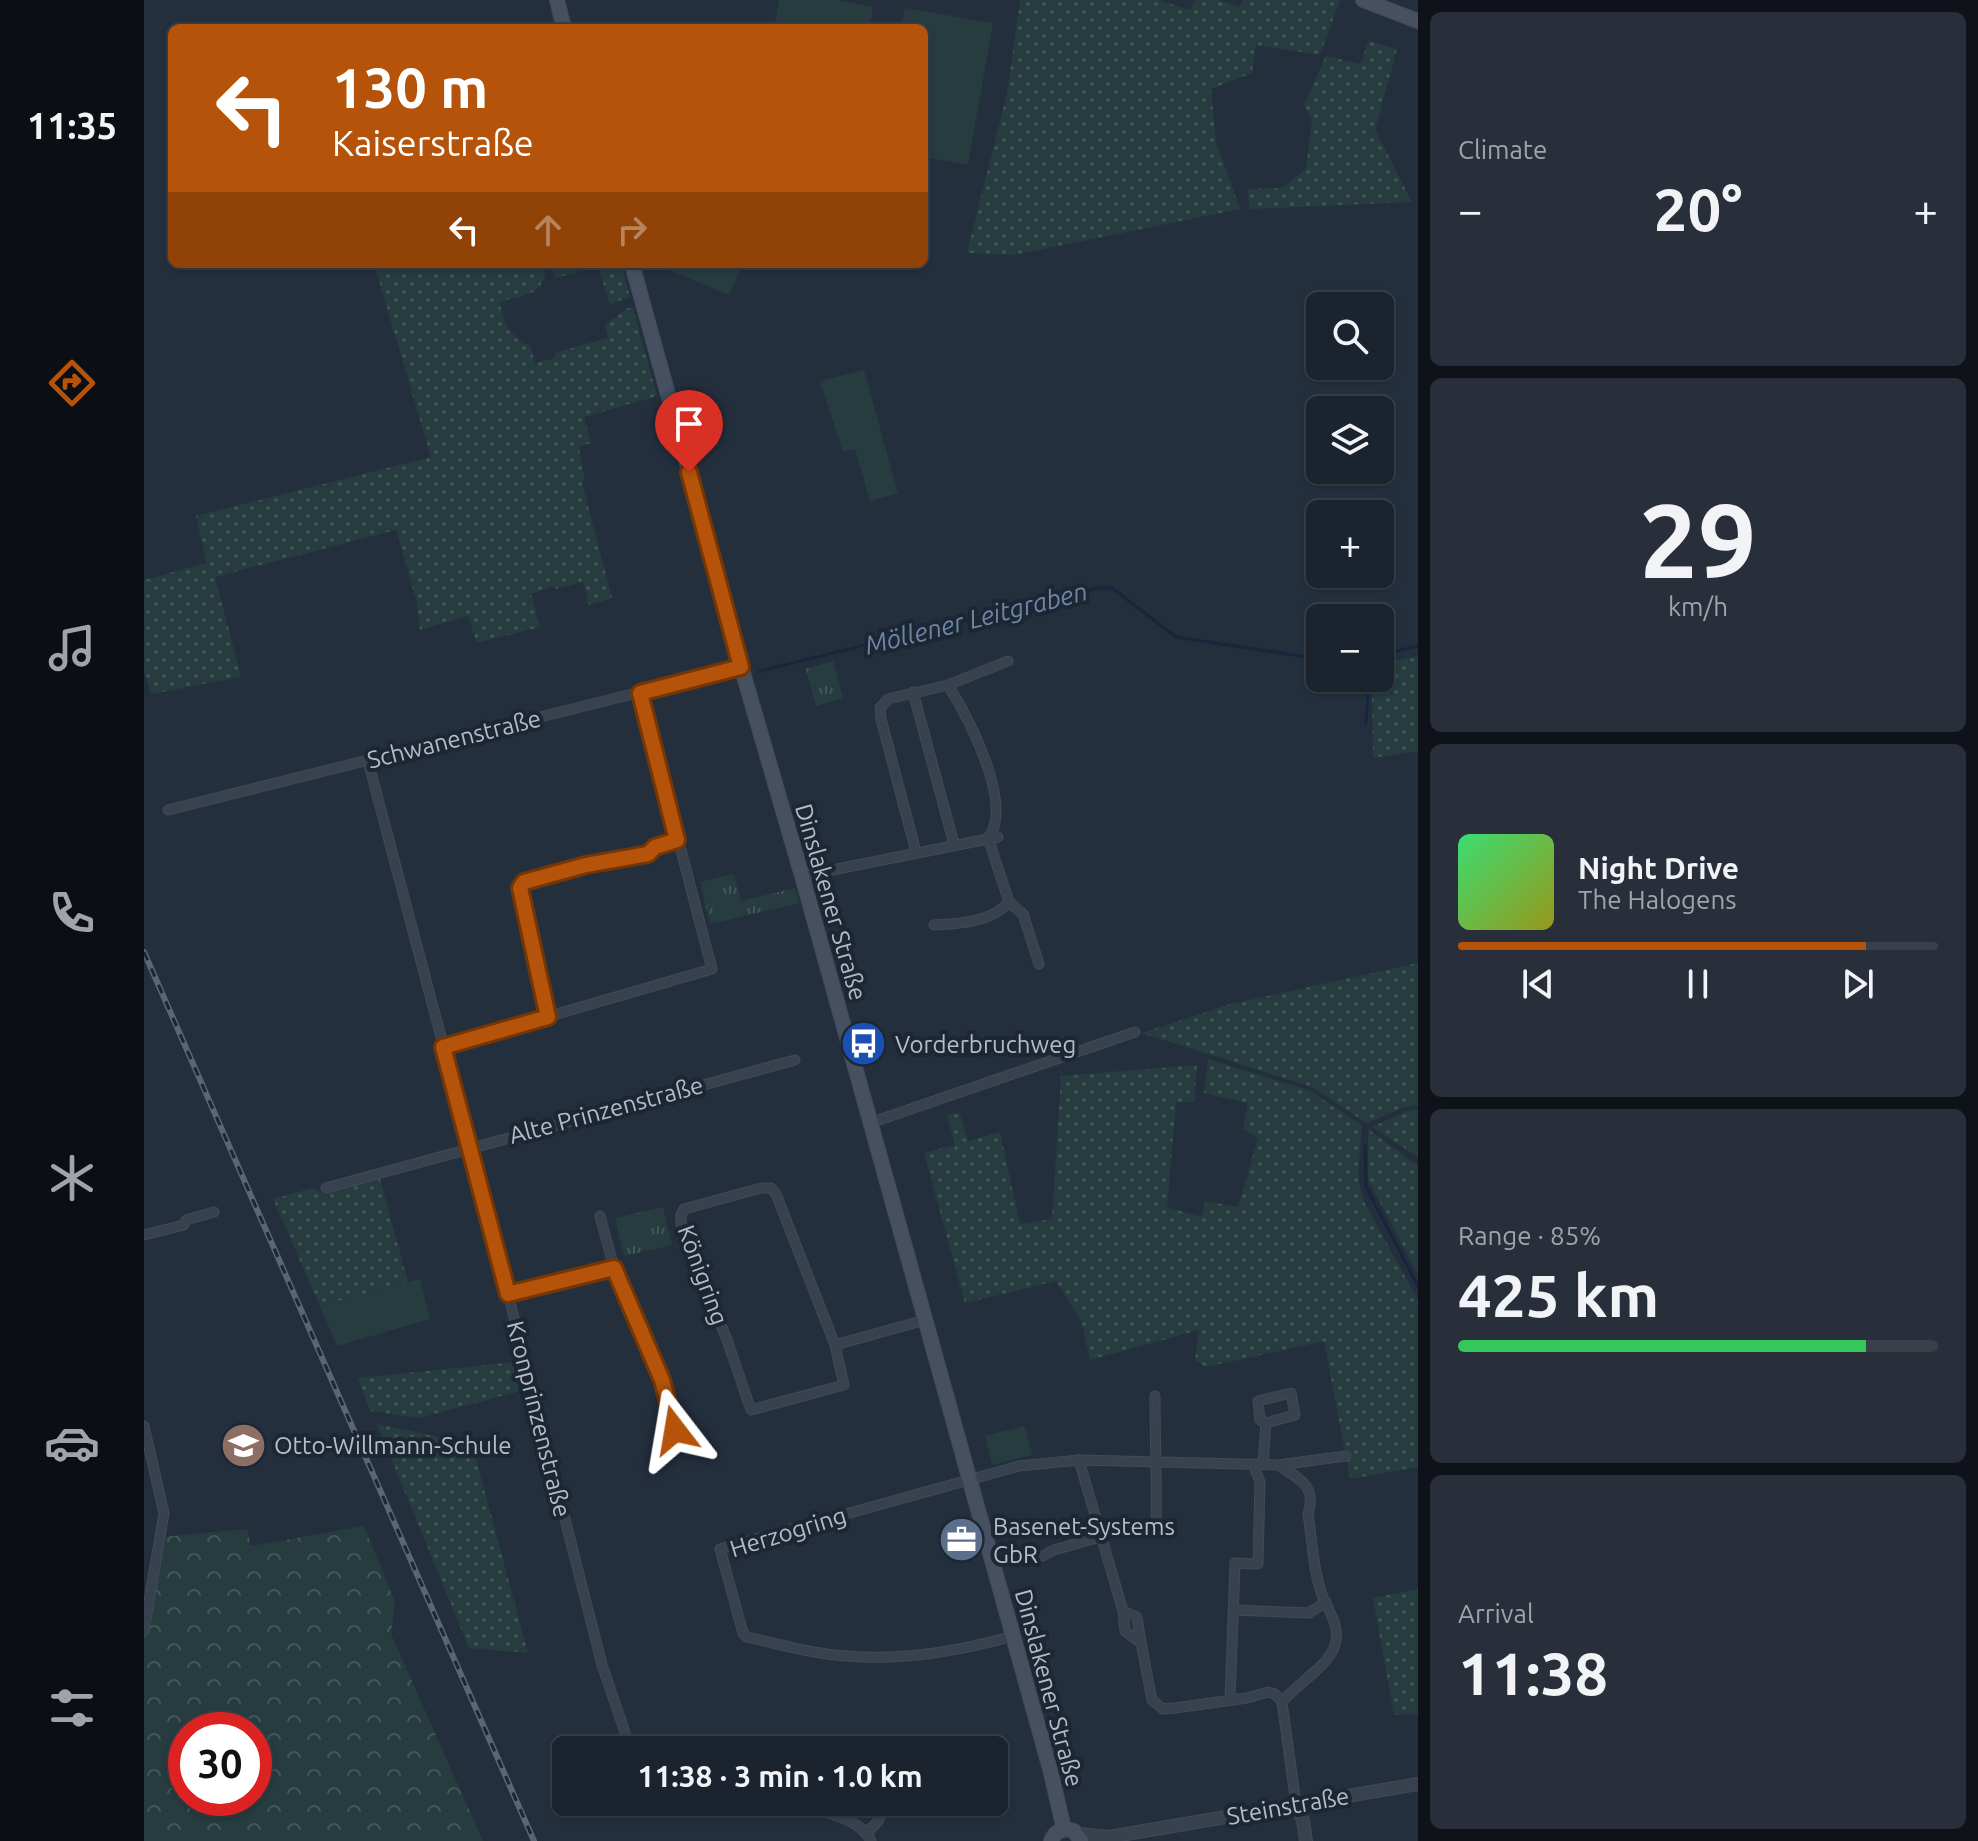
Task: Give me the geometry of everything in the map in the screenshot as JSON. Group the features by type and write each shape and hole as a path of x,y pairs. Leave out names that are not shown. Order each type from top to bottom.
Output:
{"main road":[{"path":"557,0 563,24"},
{"path":"1363,0 1418,21"},
{"name":"Dinslakener Straße","path":"633,268 741,667 1050,1769 1062,1837"}],"street":[{"path":"916,852 880,708 888,699 948,685 1008,661"},
{"name":"Schwanenstraße","path":"168,810 741,667"},
{"path":"948,685 980,742 990,777 993,838 1009,902 1023,914 1039,964"},
{"path":"913,692 954,844"},
{"path":"443,1047 712,969 640,693"},
{"name":"Kronprinzenstraße","path":"368,761 599,1654 626,1736"},
{"path":"802,876 993,838"},
{"path":"548,1017 520,888 532,879 648,854 655,847 677,840"},
{"path":"934,925 958,924 1000,913 1009,902"},
{"path":"870,1123 1135,1032"},
{"name":"Alte Prinzenstraße","path":"326,1188 470,1146 795,1060"},
{"name":"Königring","path":"771,1188 835,1345 844,1385 751,1410 681,1225 684,1209 771,1188"},
{"path":"144,1235 184,1225 186,1220 214,1212"},
{"path":"600,1216 614,1268 662,1380 675,1430"},
{"path":"508,1294 614,1268"},
{"path":"835,1345 925,1320"},
{"path":"1155,1396 1156,1526"},
{"path":"1230,1700 1235,1563 1258,1564 1258,1464 1266,1423"},
{"path":"144,1426 164,1513 149,1572 144,1631"},
{"path":"969,1480 1019,1466 1079,1460 1278,1465 1346,1456"},
{"path":"1079,1460 1123,1611 1125,1631 1141,1643 1152,1700 1163,1709 1200,1706 1268,1692 1275,1694 1282,1702 1296,1804 1303,1820 1306,1841"},
{"path":"1278,1465 1305,1482 1312,1501 1308,1514 1322,1594 1337,1631 1335,1647 1328,1658 1294,1687 1282,1702"},
{"name":"Herzogring","path":"969,1480 720,1549 743,1633 747,1637 844,1656 883,1657 935,1653 1013,1636"},
{"path":"1043,1556 1100,1537"},
{"path":"1234,1610 1309,1613 1326,1602"},
{"name":"Steinstraße","path":"1062,1837 1105,1839 1159,1835 1296,1804 1418,1784"},
{"path":"842,1816 859,1824 869,1837 880,1816"}],"green space":[{"path":"779,0 837,0 873,7 870,24 775,24"},
{"path":"1020,0 1157,0 1191,10 1194,0 1218,0 1239,7 1243,0 1340,0 1320,55 1256,45 1252,73 1211,89 1216,142 1240,209 1013,255 971,253 967,252 1007,94"},
{"path":"905,8 993,23 968,165 928,158 928,24 902,24"},
{"path":"1368,41 1397,49 1375,130 1412,202 1250,209 1247,189 1282,188 1306,169 1312,121 1304,105 1326,56 1361,64"},
{"path":"375,268 546,268 537,289 524,296 499,302 508,329 523,344 530,345 535,363 555,358 554,353 608,338 605,325 628,308 633,308 657,396 584,417 591,443 579,447 585,482 582,483 612,598 589,605 583,582 531,594 540,627 477,643 468,616 420,630 417,603 396,530 215,577 241,677 151,694 144,671 144,580 207,563 196,516 431,457"},
{"path":"552,268 594,268 555,278"},
{"path":"598,268 622,268 630,297 610,304"},
{"path":"664,268 740,268 729,295"},
{"path":"864,370 898,493 870,501 855,449 843,452 820,381"},
{"path":"1418,656 1418,751 1373,758 1372,692 1394,692 1394,661"},
{"path":"833,661 843,698 816,706 806,669"},
{"path":"734,874 741,901 795,888 799,903 710,924 700,882"},
{"path":"1418,963 1418,1105 1366,1123 1312,1087 1142,1033 1231,1004"},
{"path":"1208,1059 1310,1091 1362,1125 1358,1174 1363,1200 1418,1300 1418,1467 1350,1479 1324,1341 1206,1367 1195,1360 1199,1330 1090,1360 1081,1320 1056,1281 965,1303 924,1153 955,1145 947,1115 959,1112 968,1141 1000,1132 1020,1224 1052,1219 1061,1076 1197,1065 1194,1102 1176,1102 1167,1207 1201,1217 1206,1201 1238,1207 1258,1138 1243,1129 1248,1103 1204,1093"},
{"path":"1418,1109 1418,1157 1372,1127 1407,1111"},
{"path":"1368,1129 1418,1166 1418,1274 1368,1180"},
{"path":"380,1179 408,1282 320,1306 273,1199 313,1188 320,1193"},
{"path":"663,1207 672,1245 624,1256 615,1218"},
{"path":"420,1279 430,1319 337,1346 320,1306"},
{"path":"516,1362 524,1390 419,1418 370,1411 358,1378"},
{"path":"377,1424 472,1444 528,1653 469,1648"},
{"path":"1025,1426 1032,1455 992,1465 985,1436"},
{"path":"364,1526 395,1602 391,1634 483,1841 144,1841 144,1631 161,1537 247,1529 251,1546"},
{"path":"1418,1589 1418,1714 1394,1715 1373,1598"}],"waterway":[{"name":"Möllener Leitgraben","path":"760,671 1098,588 1112,588 1176,637 1306,657"},
{"name":"Möllener Leitgraben","path":"1394,652 1418,646"},
{"name":"Möllener Leitgraben","path":"1366,723 1368,692"},
{"path":"1365,1145 1366,1187 1418,1286"}],"railway":[{"path":"144,952 534,1841"}],"place":[{"name":"Vorderbruchweg","path":"864,1044"},
{"name":"Otto-Willmann-Schule","path":"243,1445"},
{"name":"Basenet-Systems GbR","path":"962,1540"}],"route":[{"path":"675,1430 662,1380 614,1268 508,1294 443,1047 548,1017 520,888 524,882 586,865 648,854 655,847 677,840 640,693 741,667 689,472"}]}
